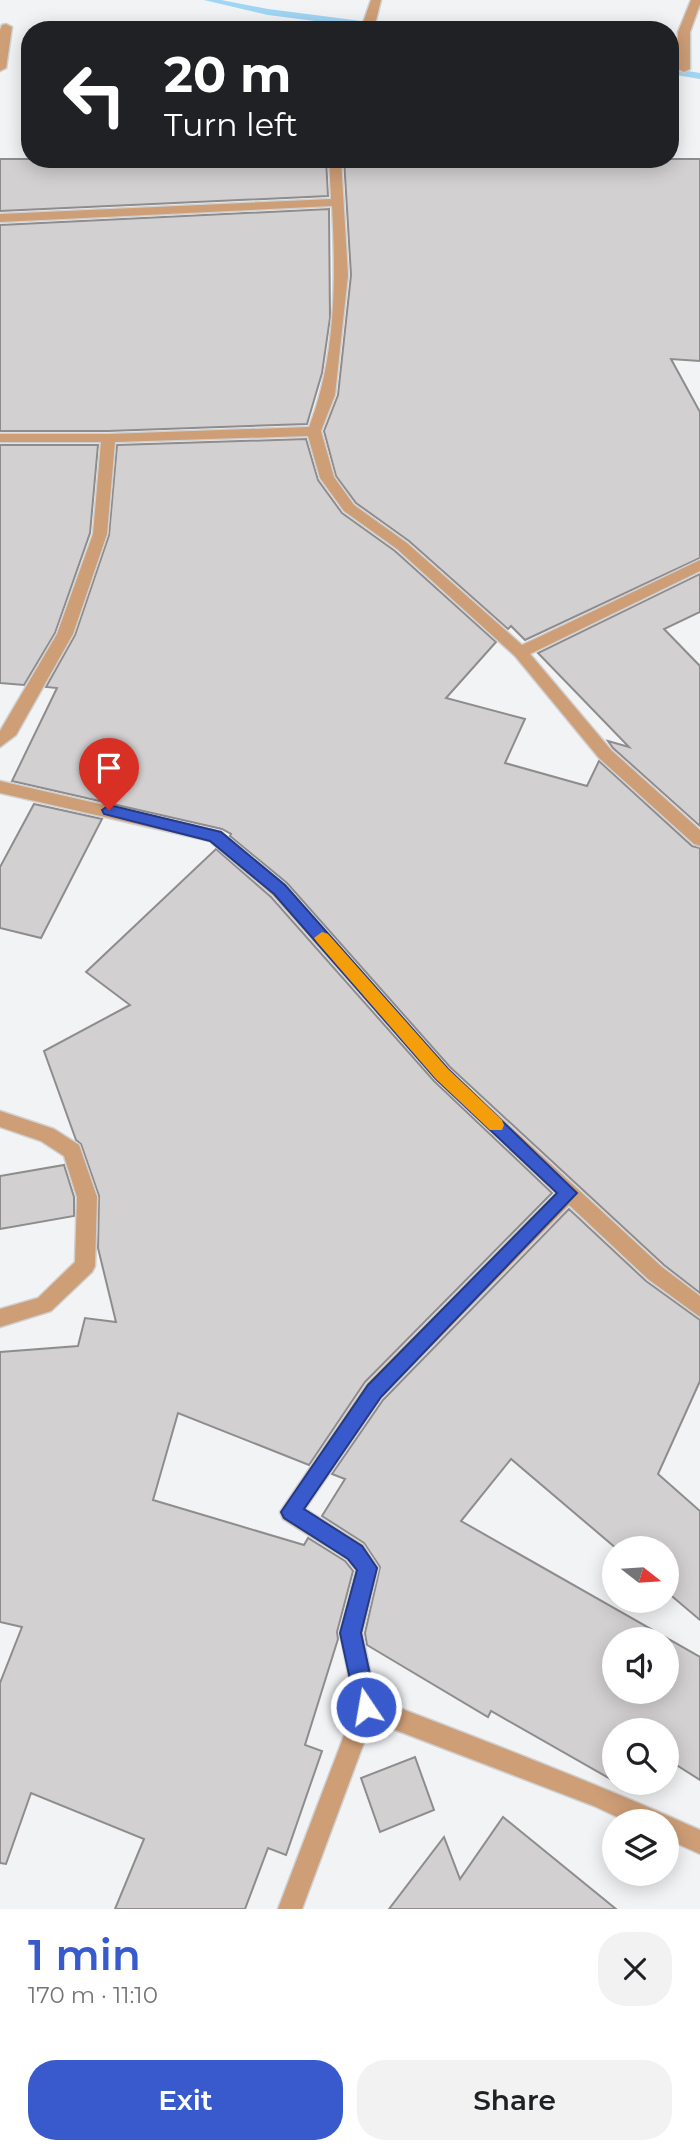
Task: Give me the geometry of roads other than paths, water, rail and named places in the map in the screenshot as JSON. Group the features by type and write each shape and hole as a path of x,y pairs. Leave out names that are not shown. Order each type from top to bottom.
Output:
{"street":[{"path":"368,21 376,0"},
{"path":"684,69 684,32 696,0"},
{"path":"0,68 6,27"},
{"path":"335,168 342,275 338,332 328,395 314,431 327,478 349,508 402,546 520,652 605,754 700,840"},
{"path":"0,218 337,202"},
{"path":"0,438 108,438 314,431"},
{"path":"0,741 10,731 65,634 100,534 108,438"},
{"path":"520,652 700,565"},
{"path":"0,787 215,836 279,890 442,1074 655,1273 700,1308"},
{"path":"0,1119 47,1135 72,1151 87,1196 85,1266 44,1306 0,1318"},
{"path":"290,1909 366,1707 351,1633 367,1568 355,1552 291,1512 374,1391 569,1193"},
{"path":"366,1707 627,1809"},
{"path":"679,1832 700,1842"}],"waterway":[{"path":"208,0 268,12 338,21"},
{"path":"679,72 700,76"}]}
